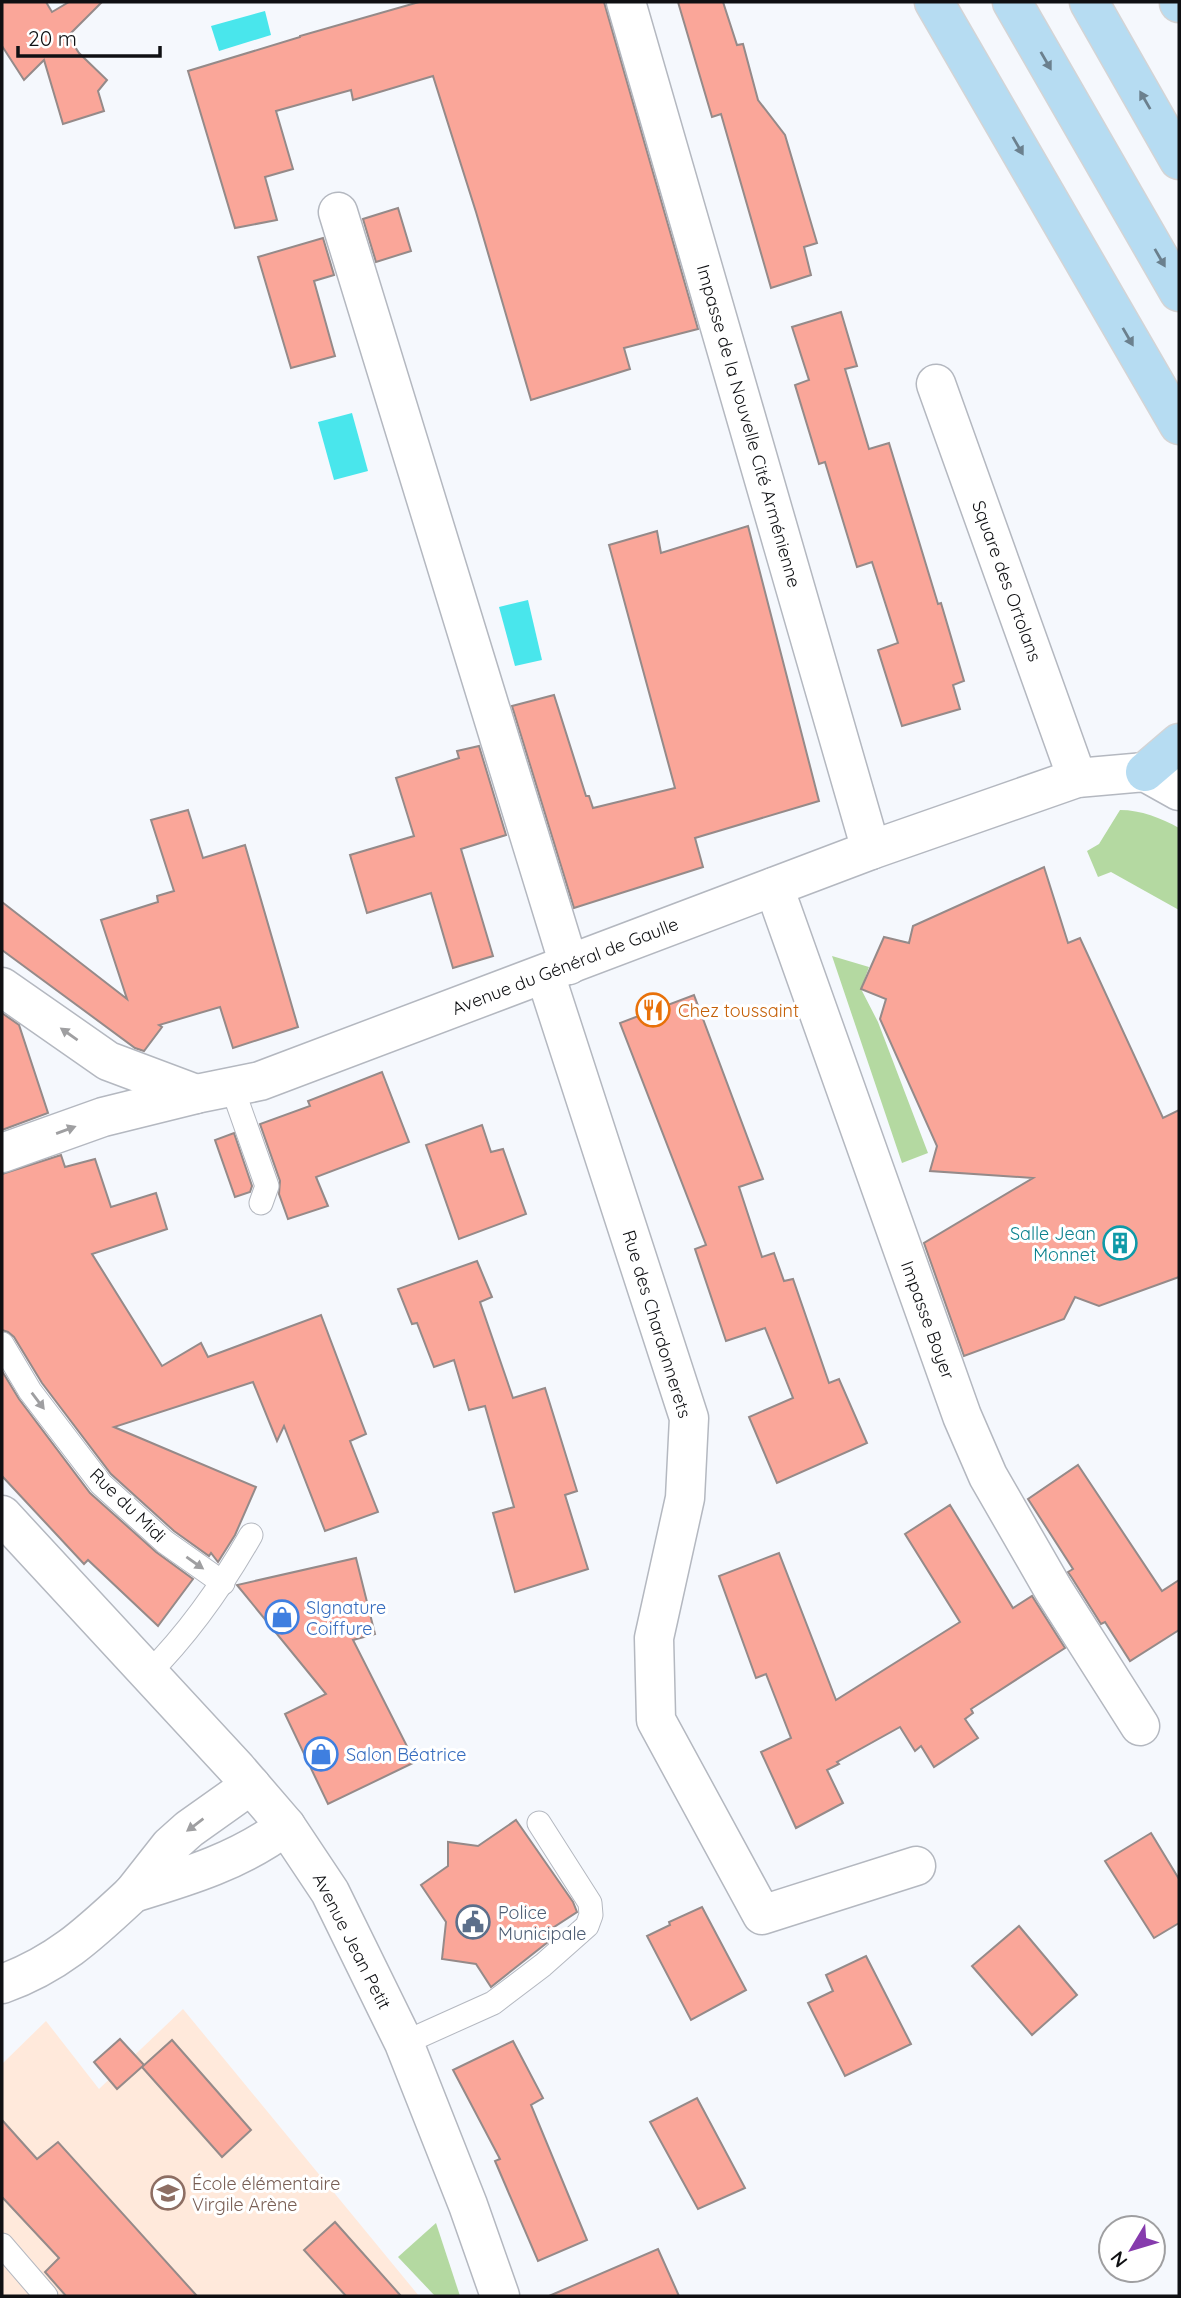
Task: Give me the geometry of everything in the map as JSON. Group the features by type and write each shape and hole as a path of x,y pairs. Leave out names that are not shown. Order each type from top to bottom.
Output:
{"highway":[{"path":"934,2 1179,425"},
{"path":"1012,2 1179,292"},
{"path":"1089,2 1179,159"},
{"path":"1145,772 1179,743"}],"street":[{"name":"Impasse de la Nouvelle Cité Arménienne","path":"626,2 871,850"},
{"path":"338,212 557,970"},
{"name":"Square des Ortolans","path":"936,384 1077,778"},
{"name":"Avenue du Général de Gaulle","path":"2,1153 103,1116 260,1081 871,850 1077,778 1145,772"},
{"path":"1145,772 1179,791"},
{"name":"Impasse Boyer","path":"774,887 962,1416 988,1476 1053,1589 1140,1726"},
{"name":"Rue des Chardonnerets","path":"557,970 689,1419 685,1498 654,1638 656,1720 761,1915 916,1866"},
{"path":"2,987 108,1061 214,1090"},
{"path":"103,1116 113,1103 116,1090 115,1076 108,1061"},
{"name":"Avenue Jean Petit","path":"2,1515 286,1826 330,1892 404,2043 468,2205 500,2296"},
{"path":"2,1984 42,1967 63,1954 133,1894 170,1846 250,1785"},
{"path":"133,1894 206,1871 262,1844 286,1826"}],"lane":[{"path":"214,1090 267,1186 261,1203"},
{"name":"Rue du Midi","path":"2,1343 30,1391 101,1484 165,1542 223,1583"},
{"path":"148,1674 175,1646 223,1583 251,1535"},
{"path":"404,2043 493,2003 543,1965 586,1926 591,1914 590,1903 539,1823"},
{"path":"2,2245 46,2296"}],"shaded area":[{"name":"École élémentaire Virgile Arène","path":"183,2009 419,2296 2,2296 2,2064 46,2021 99,2089"}],"green space":[{"path":"1120,810 1151,815 1179,828 1179,910 1111,872 1098,877 1087,851 1099,844"},
{"path":"832,956 869,967 861,989 878,1022 928,1153 902,1163"},
{"path":"436,2223 460,2296 435,2296 398,2257"}],"water":[{"path":"265,11 271,35 219,51 211,26"},
{"path":"352,413 368,471 334,480 318,422"},
{"path":"528,600 542,660 515,666 499,607"}],"building":[{"path":"2,2 46,2 52,12 69,2 102,2 68,36 79,53 107,80 98,91 104,111 63,124 44,60 24,80 2,46"},
{"path":"419,2 604,2 698,329 624,348 630,369 531,400 433,76 353,100 351,90 276,111 293,169 265,177 277,220 235,228 188,71"},
{"path":"678,2 723,2 737,45 743,44 758,100 785,135 817,243 804,247 811,275 771,288 721,114 712,117"},
{"path":"398,208 411,251 376,262 363,219"},
{"path":"323,238 334,275 314,281 335,356 291,368 258,257"},
{"path":"841,312 857,366 845,369 869,449 889,443 964,681 953,685 960,709 902,726 878,650 898,643 872,562 857,567 825,462 819,464 795,385 809,380 792,327"},
{"path":"748,526 819,801 695,838 703,867 574,908 512,706 554,695 586,796 589,796 593,808 675,788 609,545 657,531 661,553"},
{"path":"479,746 506,835 461,849 493,956 453,968 431,893 367,913 350,855 414,836 396,778 459,758 457,751"},
{"path":"188,810 203,858 245,845 298,1027 233,1048 220,1007 159,1025 162,1027 144,1051 135,1048 2,950 2,902 127,999 101,920 158,902 157,896 174,891 151,820"},
{"path":"1044,867 1068,943 1080,938 1163,1118 1179,1110 1179,1277 1099,1306 1075,1297 1064,1319 964,1356 924,1243 1033,1178 930,1171 937,1146 880,1019 886,999 861,989 884,937 909,943 913,926"},
{"path":"694,995 763,1179 739,1187 762,1257 774,1253 784,1281 793,1279 829,1383 839,1379 867,1443 777,1483 749,1417 793,1398 765,1328 726,1341 695,1249 706,1245 620,1023"},
{"path":"2,1013 19,1025 48,1113 2,1130"},
{"path":"382,1072 409,1142 316,1177 328,1206 288,1219 279,1194 280,1181 260,1124 310,1106 308,1101"},
{"path":"482,1125 491,1152 503,1149 526,1214 459,1239 426,1145"},
{"path":"234,1133 252,1186 250,1192 235,1197 215,1140"},
{"path":"61,1155 65,1167 95,1159 111,1207 156,1193 167,1229 92,1254 162,1366 201,1343 208,1357 321,1315 366,1434 350,1441 378,1512 325,1531 284,1426 277,1441 253,1382 114,1427 256,1487 235,1535 218,1562 211,1553 209,1556 174,1531 111,1474 42,1383 14,1337 2,1330 2,1174"},
{"path":"477,1261 492,1297 480,1302 513,1398 545,1388 577,1491 565,1495 588,1569 515,1592 493,1513 514,1507 485,1406 469,1410 454,1360 434,1367 417,1323 412,1324 398,1289"},
{"path":"2,1371 19,1399 90,1493 156,1552 193,1579 158,1626 88,1560 84,1564 2,1476"},
{"path":"1078,1465 1162,1591 1179,1580 1179,1630 1130,1661 1105,1622 1101,1624 1068,1572 1073,1569 1028,1499"},
{"path":"950,1505 1013,1608 1032,1596 1065,1648 971,1709 973,1713 965,1719 978,1738 934,1767 921,1746 915,1751 900,1727 837,1762 839,1764 827,1770 843,1803 796,1828 761,1752 791,1738 766,1674 756,1678 719,1576 779,1553 836,1700 960,1622 905,1534"},
{"path":"356,1558 375,1634 353,1640 415,1762 328,1804 285,1714 326,1694 237,1585"},
{"path":"516,1820 573,1902 577,1912 548,1931 553,1938 491,1987 476,1964 442,1959 446,1922 421,1885 448,1866 448,1842 478,1846"},
{"path":"1151,1833 1179,1879 1179,1923 1154,1938 1105,1861"},
{"path":"702,1907 746,1990 691,2020 647,1936 670,1925 669,1922"},
{"path":"1019,1926 1077,1995 1032,2035 972,1966"},
{"path":"866,1956 911,2044 845,2076 808,2003 833,1991 826,1975"},
{"path":"120,2039 144,2065 117,2089 94,2062"},
{"path":"172,2040 251,2130 222,2157 142,2067"},
{"path":"513,2041 543,2098 531,2105 587,2240 538,2261 495,2161 500,2159 453,2070"},
{"path":"697,2098 745,2188 698,2209 650,2122"},
{"path":"2,2120 37,2159 58,2142 197,2296 66,2296 45,2272 59,2258 2,2197"},
{"path":"335,2222 401,2296 346,2296 304,2250"},
{"path":"658,2249 679,2296 549,2296"}],"place":[{"name":"Chez toussaint","path":"653,1010"},
{"name":"Salle Jean Monnet","path":"1120,1243"},
{"name":"SIgnature Coiffure","path":"282,1617"},
{"name":"Salon Béatrice","path":"321,1754"},
{"name":"Police Municipale","path":"473,1922"},
{"name":"École élémentaire Virgile Arène","path":"168,2193"}]}
